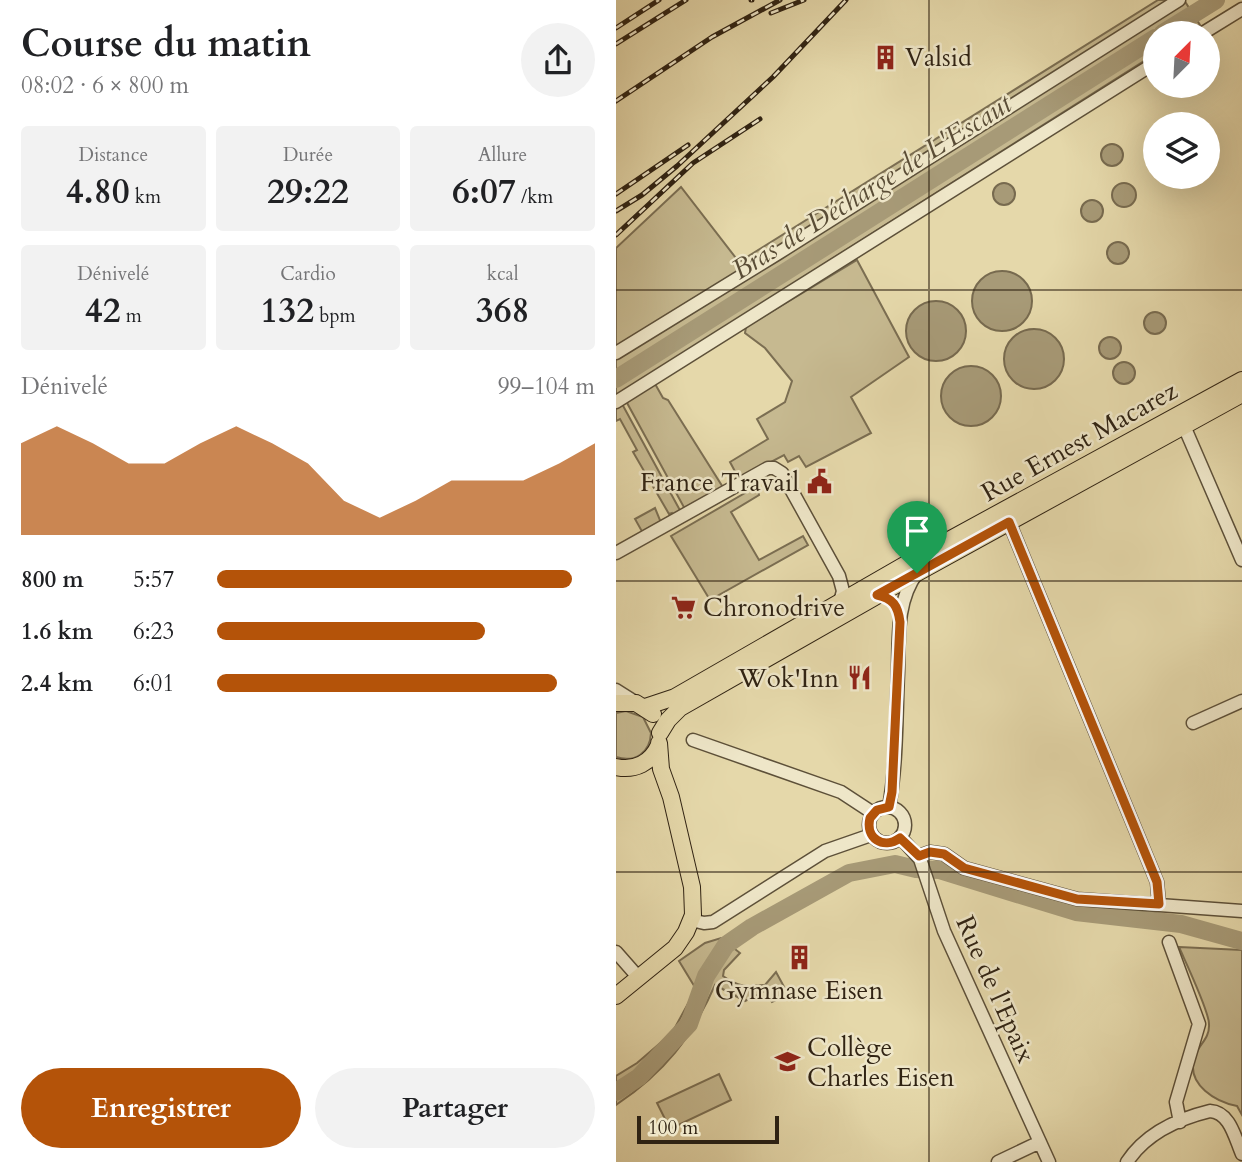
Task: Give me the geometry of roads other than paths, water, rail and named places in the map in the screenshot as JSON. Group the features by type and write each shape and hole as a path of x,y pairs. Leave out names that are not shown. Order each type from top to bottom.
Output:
{"main road":[{"name":"Rue Ernest Macarez","path":"641,705 674,697 841,601 1242,380"},
{"name":"Rue Ernest Macarez","path":"641,766 653,756 668,720 680,708 877,595 1242,394"},
{"path":"616,703 641,705 656,719 660,738 659,762 671,797 694,905 691,920 676,948 616,996"},
{"path":"616,767 629,769 641,766 651,768 663,776"}],"street":[{"path":"616,353 1179,0"},
{"path":"1220,23 1242,9"},
{"path":"616,402 1143,71"},
{"path":"1184,426 1242,560"},
{"path":"616,553 768,468 774,468 782,473 839,576 843,591 841,601"},
{"path":"1009,522 1157,882 1159,904"},
{"path":"889,807 894,770 900,622 905,595 917,573"},
{"path":"877,595 889,598 895,604 900,622"},
{"path":"616,690 641,705"},
{"path":"1193,723 1242,701"},
{"path":"692,740 841,792 873,813"},
{"path":"889,807 898,811 904,819 904,829 900,838 886,843 871,835 869,822 873,813 889,807"},
{"path":"691,920 713,922 825,851 871,835"},
{"name":"Rue de l'Epaix","path":"900,838 920,858 944,931 1049,1162"},
{"path":"920,858 930,852 944,854 964,868 1077,899 1242,911"},
{"path":"1169,942 1199,1024 1177,1102 1180,1122"},
{"path":"616,952 638,977"},
{"path":"1127,1162 1152,1134 1207,1112 1220,1112 1226,1118 1242,1154"},
{"path":"998,1162 1040,1142"}],"waterway":[{"name":"Bras de Décharge de L'Escaut","path":"1182,21 1216,0"},
{"name":"Bras de Décharge de L'Escaut","path":"616,379 1143,46"},
{"path":"616,1092 639,1077 689,1024 706,976 726,945 752,927 849,873 895,864 916,869 939,870 1076,912 1181,924 1242,941"}],"railway":[{"path":"616,28 659,0"},
{"path":"616,44 686,0"},
{"path":"616,101 712,37 780,0"},
{"path":"771,13 804,0"},
{"path":"616,211 642,195 677,166 773,77 846,0"},
{"path":"616,235 693,163 760,119"},
{"path":"616,194 688,145"}],"place":[{"name":"Valsid","path":"885,57"},
{"name":"France Travail","path":"819,482"},
{"name":"Chronodrive","path":"683,607"},
{"name":"Wok'Inn","path":"859,678"},
{"name":"Gymnase Eisen","path":"799,958"},
{"name":"Collège Charles Eisen","path":"787,1062"}]}
